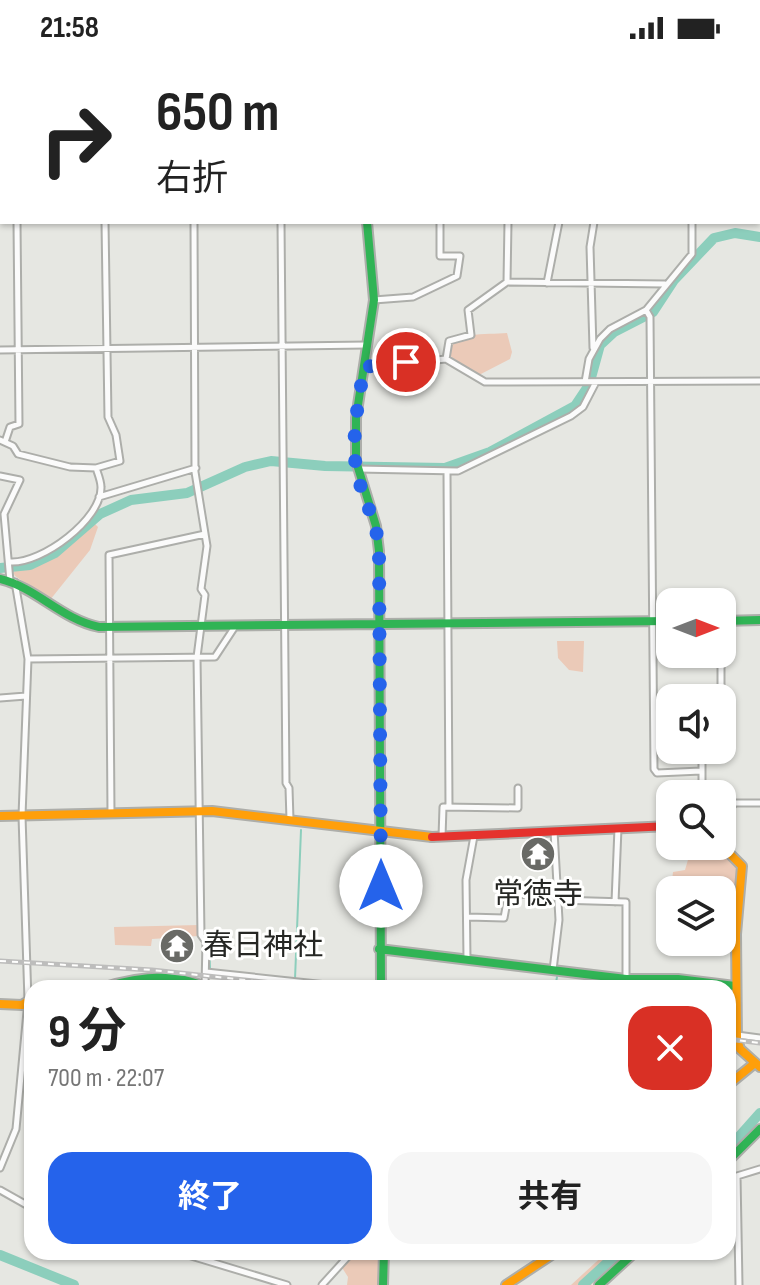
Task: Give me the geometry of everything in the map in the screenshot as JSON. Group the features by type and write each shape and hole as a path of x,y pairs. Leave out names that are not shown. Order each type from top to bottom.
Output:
{"street":[{"path":"17,224 19,424 10,427 2,441 18,454 54,465 96,468 120,461 116,435 108,417 105,224"},
{"path":"194,224 197,490 207,546 201,589 205,595 197,657 201,935 206,942 206,980"},
{"path":"281,224 286,783 289,788 290,821"},
{"path":"367,224 374,300 356,418 356,465 379,538 381,980"},
{"path":"374,300 413,297 457,276 460,256 440,256 440,224"},
{"path":"507,282 508,224"},
{"path":"547,283 559,224"},
{"path":"585,382 593,348 590,247 594,224"},
{"path":"692,224 692,254 665,284 648,313 654,769 657,773 701,771"},
{"path":"446,359 449,341 471,335 468,310 507,282 665,284"},
{"path":"593,348 610,329 648,313"},
{"path":"0,350 368,345"},
{"path":"364,367 446,359 485,382 760,381"},
{"path":"356,465 447,473 515,446 571,416 583,407 596,382"},
{"path":"10,562 21,563 55,548 89,517 102,488 96,468"},
{"path":"97,499 107,492 197,468"},
{"path":"447,473 449,807"},
{"path":"0,476 20,480 4,514 4,547 10,562 8,581 28,659 22,816 29,980"},
{"path":"111,813 109,555 205,534"},
{"path":"8,581 66,619 110,627 654,621"},
{"path":"736,621 760,620"},
{"path":"28,659 215,657 236,625"},
{"path":"0,698 26,696"},
{"path":"701,764 701,780"},
{"path":"442,838 443,807 518,808 518,788"},
{"path":"736,803 760,803"},
{"path":"0,816 199,811 442,838 656,827"},
{"path":"615,902 618,828"},
{"path":"553,970 558,900 554,830"},
{"path":"467,959 466,880 474,836"},
{"path":"735,980 742,866 736,860"},
{"path":"468,917 504,918 508,896 557,891"},
{"path":"558,900 626,902 626,979"},
{"path":"379,949 626,979 686,980"},
{"path":"206,972 280,980"},
{"path":"0,1004 24,1001"},
{"path":"736,1080 758,1065 740,1049 736,1035 760,1038"},
{"path":"0,1168 16,1129 24,1055"},
{"path":"736,1153 760,1129"},
{"path":"739,1285 737,1176 760,1169"},
{"path":"0,1190 24,1204"},
{"path":"206,1260 287,1285"},
{"path":"322,1285 345,1260"},
{"path":"383,1285 384,1260"},
{"path":"506,1285 544,1260"},
{"path":"599,1285 626,1260"}],"shaded area":[{"path":"507,333 512,352 510,359 477,376 449,355 451,347 463,338"},
{"path":"94,523 98,527 90,550 50,600 15,576 13,572 59,552"},
{"path":"557,641 584,641 583,672 569,670 558,658"},
{"path":"688,860 732,860 739,867 740,888 736,888 736,876 673,876 673,872 685,870"},
{"path":"199,925 199,936 152,939 151,946 115,945 114,927"},
{"path":"346,1260 380,1260 379,1285 347,1285 348,1277 341,1266"},
{"path":"598,1260 618,1260 591,1285 571,1285"}],"waterway":[{"path":"0,568 30,565 55,553 100,514 131,500 187,493 245,467 271,461 325,466 445,468 490,452 575,406 589,385 600,345 614,332 653,312 674,280 714,238 735,233 760,237"},
{"path":"295,979 301,830"},
{"path":"209,938 210,969"},
{"path":"384,972 386,980"},
{"path":"736,1140 760,1113"},
{"path":"0,1255 74,1285"},
{"path":"583,1285 610,1260"}],"railway":[{"path":"0,961 152,970 245,980"},
{"path":"736,1040 760,1043"}],"traffic: fast":[{"path":"367,224 374,300 356,418 356,461 376,526 379,551 381,980"},
{"path":"0,579 26,589 85,623 99,627 656,621"},
{"path":"736,621 760,620"},
{"path":"379,949 626,979 686,980"},
{"path":"137,980 185,980"},
{"path":"736,1153 760,1129"},
{"path":"383,1285 384,1260"},
{"path":"599,1285 626,1260"}],"traffic: slow":[{"path":"0,816 212,811 432,837"},
{"path":"736,860 742,866 736,934 737,1040 740,1049 760,1067"},
{"path":"0,1004 24,1004"},
{"path":"736,1078 755,1063"},
{"path":"506,1285 544,1260"}],"traffic: jam":[{"path":"432,837 656,827"}],"place":[{"name":"常徳寺","path":"538,854"},
{"name":"春日神社","path":"177,946"}],"route":[{"path":"381,886 379,538 358,474 356,418 364,367 406,362"}]}
